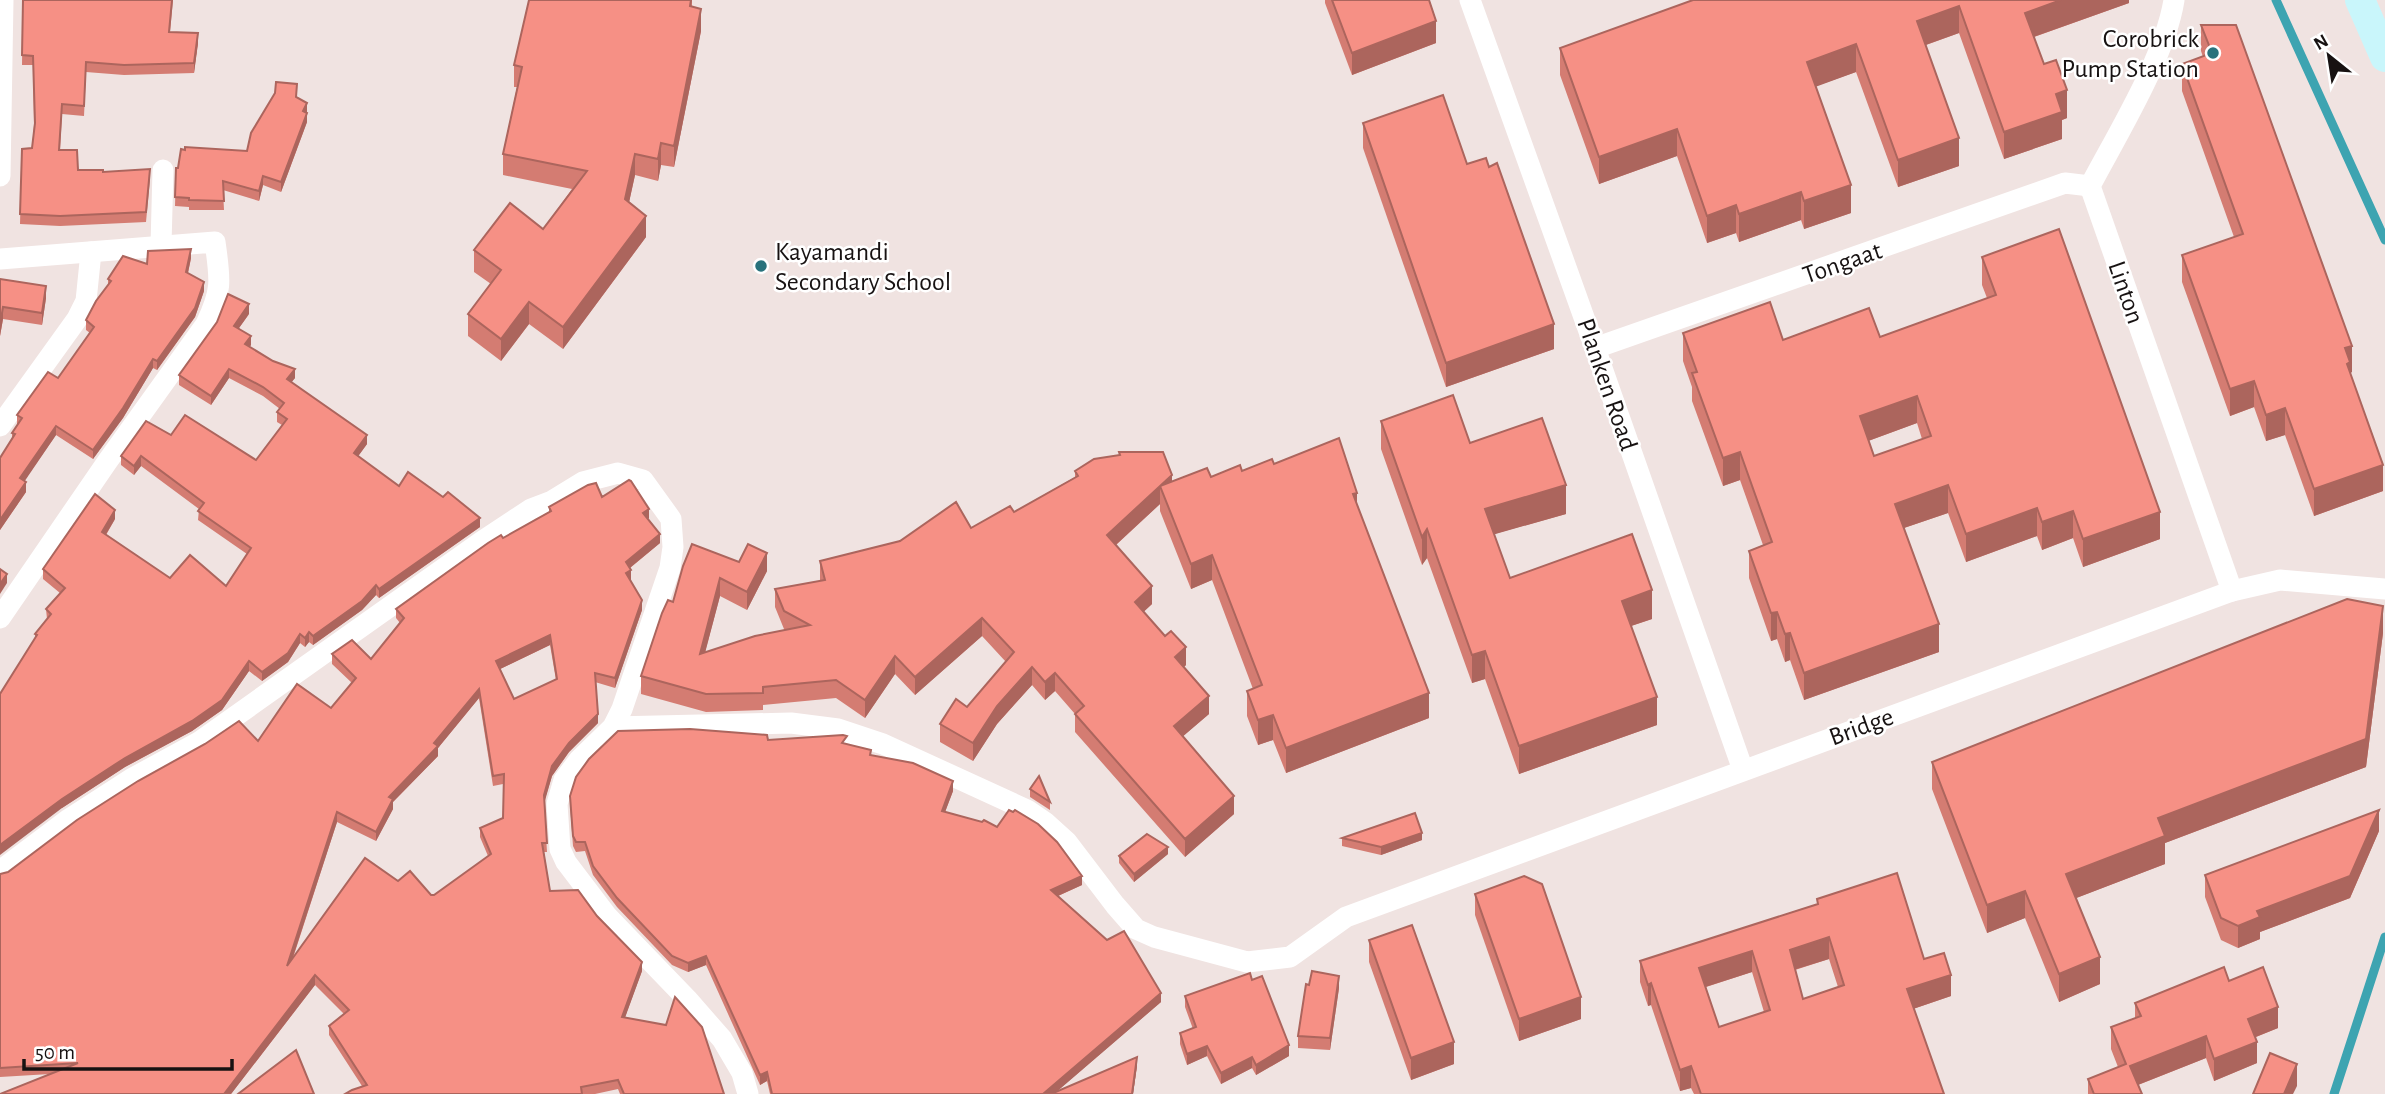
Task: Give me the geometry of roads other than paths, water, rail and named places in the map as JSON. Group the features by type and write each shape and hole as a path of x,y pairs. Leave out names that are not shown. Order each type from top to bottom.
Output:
{"street":[{"path":"0,176 3,0"},
{"name":"Planken Road","path":"1470,0 1743,770"},
{"path":"2090,186 2144,82 2171,21 2174,0"},
{"path":"2360,0 2385,57"},
{"path":"161,245 163,170"},
{"name":"Tongaat","path":"1595,348 2065,183 2090,186"},
{"name":"Linton","path":"2090,186 2232,591"},
{"path":"0,259 215,242 221,284 206,324 0,618"},
{"path":"0,426 77,319 86,301 91,252"},
{"path":"0,871 69,818 131,779 199,742 531,509 552,501 583,482 618,473 643,480 671,519 673,547 670,568 622,709 613,727 579,760 564,780 557,804 560,849 566,862 607,916 722,1039 742,1073 748,1094"},
{"name":"Bridge","path":"613,727 791,723 838,729 883,744 1027,810 1046,823 1066,842 1136,929 1154,937 1247,962 1290,957 1346,916 2232,591 2280,580 2385,589"}],"waterway":[{"path":"2276,0 2385,240"},
{"path":"2334,1094 2385,937"}],"place":[{"name":"Corobrick Pump Station","path":"2213,53"},
{"name":"Kayamandi Secondary School","path":"761,266"}]}
